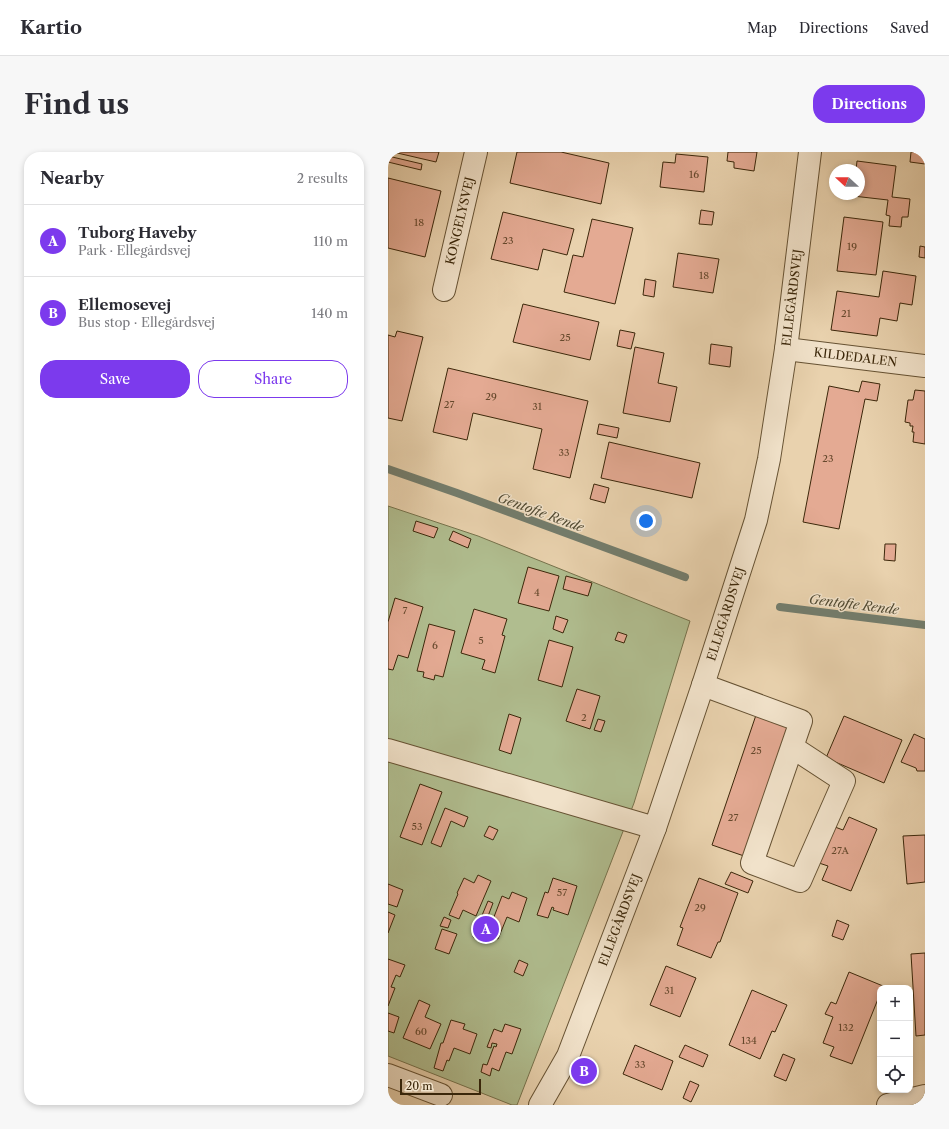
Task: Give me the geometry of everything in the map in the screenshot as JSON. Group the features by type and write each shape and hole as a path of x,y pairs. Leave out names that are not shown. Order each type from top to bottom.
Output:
{"street":[{"name":"KONGELYSVEJ","path":"444,290 476,152"},
{"name":"ELLEGÅRDSVEJ","path":"557,1105 568,1056 655,828 756,520 769,459 786,349 810,152"},
{"name":"KILDEDALEN","path":"786,349 925,366"},
{"path":"703,684 801,721 792,747 752,863 800,881 844,781 792,747"},
{"path":"388,750 655,828"},
{"name":"ELLEGÅRDSVEJ","path":"540,1105 568,1056"},
{"path":"388,1074 441,1094"},
{"path":"888,1105 925,1096"}],"green space":[{"path":"388,506 478,536 690,621 634,803 517,1105 512,1105 388,1056"}],"building":[{"path":"393,152 439,152 436,162"},
{"path":"517,152 561,152 609,163 601,204 510,183"},
{"path":"728,152 757,152 754,171 734,168 734,162 727,161"},
{"path":"911,152 925,152 925,164 910,162"},
{"path":"676,154 708,157 704,192 660,187 663,162 675,163"},
{"path":"388,156 422,164 421,170 388,162"},
{"path":"857,161 896,166 892,197 910,199 908,217 902,217 901,227 889,226 890,216 886,215 888,200 865,197 865,164 857,164"},
{"path":"388,178 441,191 425,257 388,248"},
{"path":"701,210 714,212 712,225 699,224"},
{"path":"503,212 574,229 567,255 543,249 538,270 491,259"},
{"path":"844,217 883,222 876,275 837,271"},
{"path":"592,219 633,228 615,304 564,292 573,255 583,257"},
{"path":"920,246 925,247 925,258 919,257"},
{"path":"678,253 719,259 713,293 673,287"},
{"path":"883,271 916,276 912,305 900,303 897,321 880,318 877,336 831,330 837,291 879,297"},
{"path":"645,279 656,281 654,297 643,295"},
{"path":"523,304 599,322 590,360 513,342"},
{"path":"620,330 635,333 631,349 617,346"},
{"path":"397,331 423,337 402,421 388,418 388,335 395,337"},
{"path":"711,344 732,347 730,367 709,364"},
{"path":"635,347 664,353 658,383 677,387 670,422 623,413"},
{"path":"448,368 588,401 570,478 533,469 542,429 473,413 467,440 433,432"},
{"path":"862,381 880,384 877,401 865,399 839,529 803,522 829,386 859,392"},
{"path":"915,390 925,391 925,444 913,442 913,426 910,426 910,423 905,422 908,400 913,400"},
{"path":"599,424 619,428 617,438 597,434"},
{"path":"609,442 700,463 692,498 601,478"},
{"path":"594,484 609,488 605,503 590,499"},
{"path":"416,521 438,528 434,538 413,531"},
{"path":"453,531 471,539 468,548 449,540"},
{"path":"885,544 896,544 895,561 884,560"},
{"path":"528,567 559,576 549,611 518,603"},
{"path":"566,576 592,583 588,596 563,589"},
{"path":"395,598 423,607 408,658 398,655 393,670 388,669 388,622"},
{"path":"474,609 507,619 502,635 505,636 495,673 482,669 485,660 461,653"},
{"path":"556,616 568,620 563,633 553,629"},
{"path":"429,624 455,631 443,677 435,675 434,680 423,677 424,672 417,671"},
{"path":"618,632 627,635 624,643 615,640"},
{"path":"549,640 573,647 562,687 538,680"},
{"path":"577,689 600,696 590,729 566,721"},
{"path":"509,714 521,718 511,754 499,750"},
{"path":"756,715 792,727 747,857 712,845"},
{"path":"844,716 902,740 884,783 826,758"},
{"path":"598,719 605,721 601,732 594,730"},
{"path":"914,734 925,739 925,771 917,771 916,768 901,762"},
{"path":"420,784 442,792 422,845 400,837"},
{"path":"445,808 468,817 464,827 451,821 441,847 431,843"},
{"path":"849,817 877,829 851,891 822,880 828,866 819,863 835,827 843,830"},
{"path":"489,826 498,830 493,840 484,836"},
{"path":"925,835 925,882 907,884 903,836"},
{"path":"731,872 753,881 748,893 725,884"},
{"path":"478,875 491,881 476,916 463,910 459,919 449,915 464,878 474,883"},
{"path":"553,878 577,886 568,915 553,910 554,908 552,907 548,918 537,915 545,892 548,893"},
{"path":"699,878 738,893 720,942 718,942 711,958 677,945 683,928 680,927"},
{"path":"388,884 403,890 397,907 388,904"},
{"path":"512,892 527,898 519,922 507,917 498,939 487,935 502,896 509,899"},
{"path":"488,901 493,903 479,940 473,937"},
{"path":"388,912 395,915 388,933"},
{"path":"444,917 451,920 448,928 440,926"},
{"path":"837,920 849,925 843,940 832,936"},
{"path":"442,929 457,934 449,954 435,949"},
{"path":"925,953 925,1035 916,1036 911,954"},
{"path":"388,959 405,965 400,977 396,975 391,987 395,988 388,1006"},
{"path":"519,960 528,964 523,976 514,972"},
{"path":"666,966 696,978 680,1017 650,1005"},
{"path":"849,972 881,985 877,985 877,1002 852,1064 830,1056 834,1047 823,1043 833,1017 825,1014 831,1002 836,1004"},
{"path":"752,990 787,1005 775,1032 772,1031 760,1059 729,1045"},
{"path":"419,1000 430,1005 425,1017 441,1024 430,1049 403,1038"},
{"path":"388,1013 399,1017 394,1033 388,1031"},
{"path":"451,1020 465,1024 463,1029 477,1034 470,1054 454,1048 443,1071 434,1068 441,1043 443,1043"},
{"path":"505,1024 521,1029 512,1054 506,1052 499,1071 492,1068 490,1076 481,1072 483,1064 487,1065 494,1046 496,1047 497,1044 492,1043 491,1048 487,1047 494,1029 502,1032"},
{"path":"635,1045 673,1061 662,1090 623,1074"},
{"path":"685,1045 708,1055 703,1067 679,1057"},
{"path":"783,1054 795,1059 786,1081 774,1076"},
{"path":"690,1081 699,1085 691,1102 683,1098"}],"waterway":[{"name":"Gentofte Rende","path":"388,469 685,577"},
{"name":"Gentofte Rende","path":"780,607 925,625"}],"place":[{"name":"Tuborg Haveby","path":"486,929"},
{"name":"Ellemosevej","path":"584,1071"}]}
